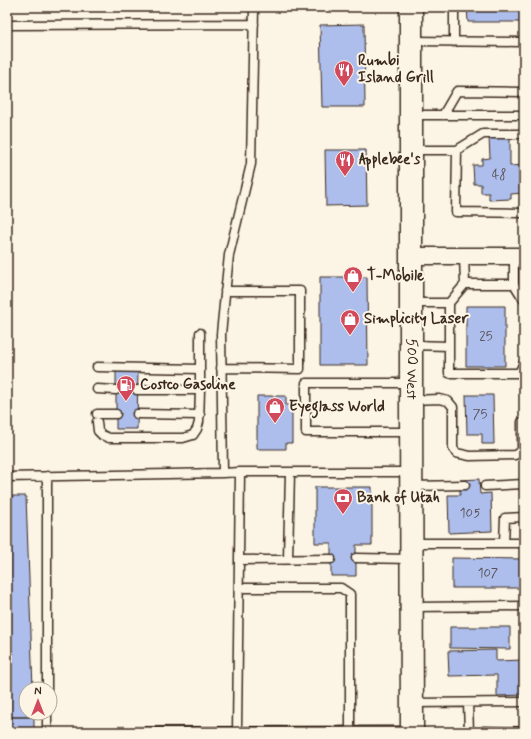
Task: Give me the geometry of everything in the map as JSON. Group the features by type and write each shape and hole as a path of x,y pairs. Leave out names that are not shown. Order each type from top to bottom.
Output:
{"main road":[{"name":"500 West","path":"411,7 412,731"}],"street":[{"path":"412,256 519,256"}],"lane":[{"path":"223,473 221,334 229,255 251,164 254,7"},
{"path":"454,7 454,42"},
{"path":"7,25 254,24"},
{"path":"411,41 524,42"},
{"path":"443,115 457,91 524,92"},
{"path":"411,115 524,115"},
{"path":"412,150 457,150 484,134 524,134"},
{"path":"457,150 456,212 524,213"},
{"path":"464,256 465,284 449,303 450,373 519,373 524,363"},
{"path":"519,256 514,284 524,300"},
{"path":"465,284 514,284"},
{"path":"221,368 300,369 300,292 226,291"},
{"path":"411,303 449,303"},
{"path":"116,414 97,418 98,431 102,435 109,438 183,438 193,436 197,429 200,414 200,333"},
{"path":"411,345 449,346"},
{"path":"97,367 200,368"},
{"path":"411,432 306,432 306,383 411,391 448,401 453,407 453,448 456,453 470,456 514,455 522,450 522,422"},
{"path":"97,390 116,390"},
{"path":"137,390 200,390"},
{"path":"137,414 200,414"},
{"path":"237,731 240,472"},
{"path":"288,559 290,472"},
{"path":"7,477 290,472 411,479 465,485"},
{"path":"47,476 47,681"},
{"path":"485,486 524,484"},
{"path":"504,543 505,518 524,517"},
{"path":"356,558 412,551 504,543 524,543"},
{"path":"239,560 331,558"},
{"path":"239,588 341,588 350,594 350,731"},
{"path":"412,607 524,606"},
{"path":"412,703 524,702"},
{"path":"468,703 469,732"},
{"path":"47,721 47,732"},
{"path":"113,732 412,731"}],"building":[{"path":"467,7 524,7 524,22 468,22"},
{"path":"364,24 365,107 322,107 320,25"},
{"path":"510,137 510,166 524,165 524,193 511,194 511,199 489,200 489,193 481,193 481,184 474,184 473,165 482,165 482,159 490,158 489,138"},
{"path":"325,150 366,150 367,205 326,206"},
{"path":"320,277 367,277 368,365 320,365"},
{"path":"466,306 505,306 505,366 466,366"},
{"name":"Costco Gasoline","path":"116,371 138,371 137,429 116,429"},
{"path":"466,395 493,395 494,444 482,444 482,434 467,434"},
{"name":"Eyeglass World","path":"257,396 286,396 286,405 292,405 292,443 286,443 286,449 257,449"},
{"path":"479,479 480,494 491,493 492,531 449,533 448,495 460,495 460,480"},
{"name":"Bank of Utah","path":"315,487 372,487 372,545 356,545 356,576 331,576 331,543 315,543"},
{"path":"7,496 26,496 33,681 18,681 18,717 7,717"},
{"path":"452,558 524,559 524,588 452,588"},
{"path":"450,627 510,627 510,649 450,648"},
{"path":"496,650 496,661 524,660 524,695 497,696 497,675 449,676 448,651"},
{"path":"7,717 18,717 18,721 34,721 34,732 7,732"},
{"path":"482,726 524,727 524,732 482,732"}],"place":[{"name":"Rumbi Island Grill","path":"344,87"},
{"name":"Applebee's","path":"345,177"},
{"name":"T-Mobile","path":"353,293"},
{"name":"Simplicity Laser","path":"350,336"},
{"name":"Costco Gasoline","path":"126,402"},
{"name":"Eyeglass World","path":"275,424"},
{"name":"Bank of Utah","path":"343,515"}]}
